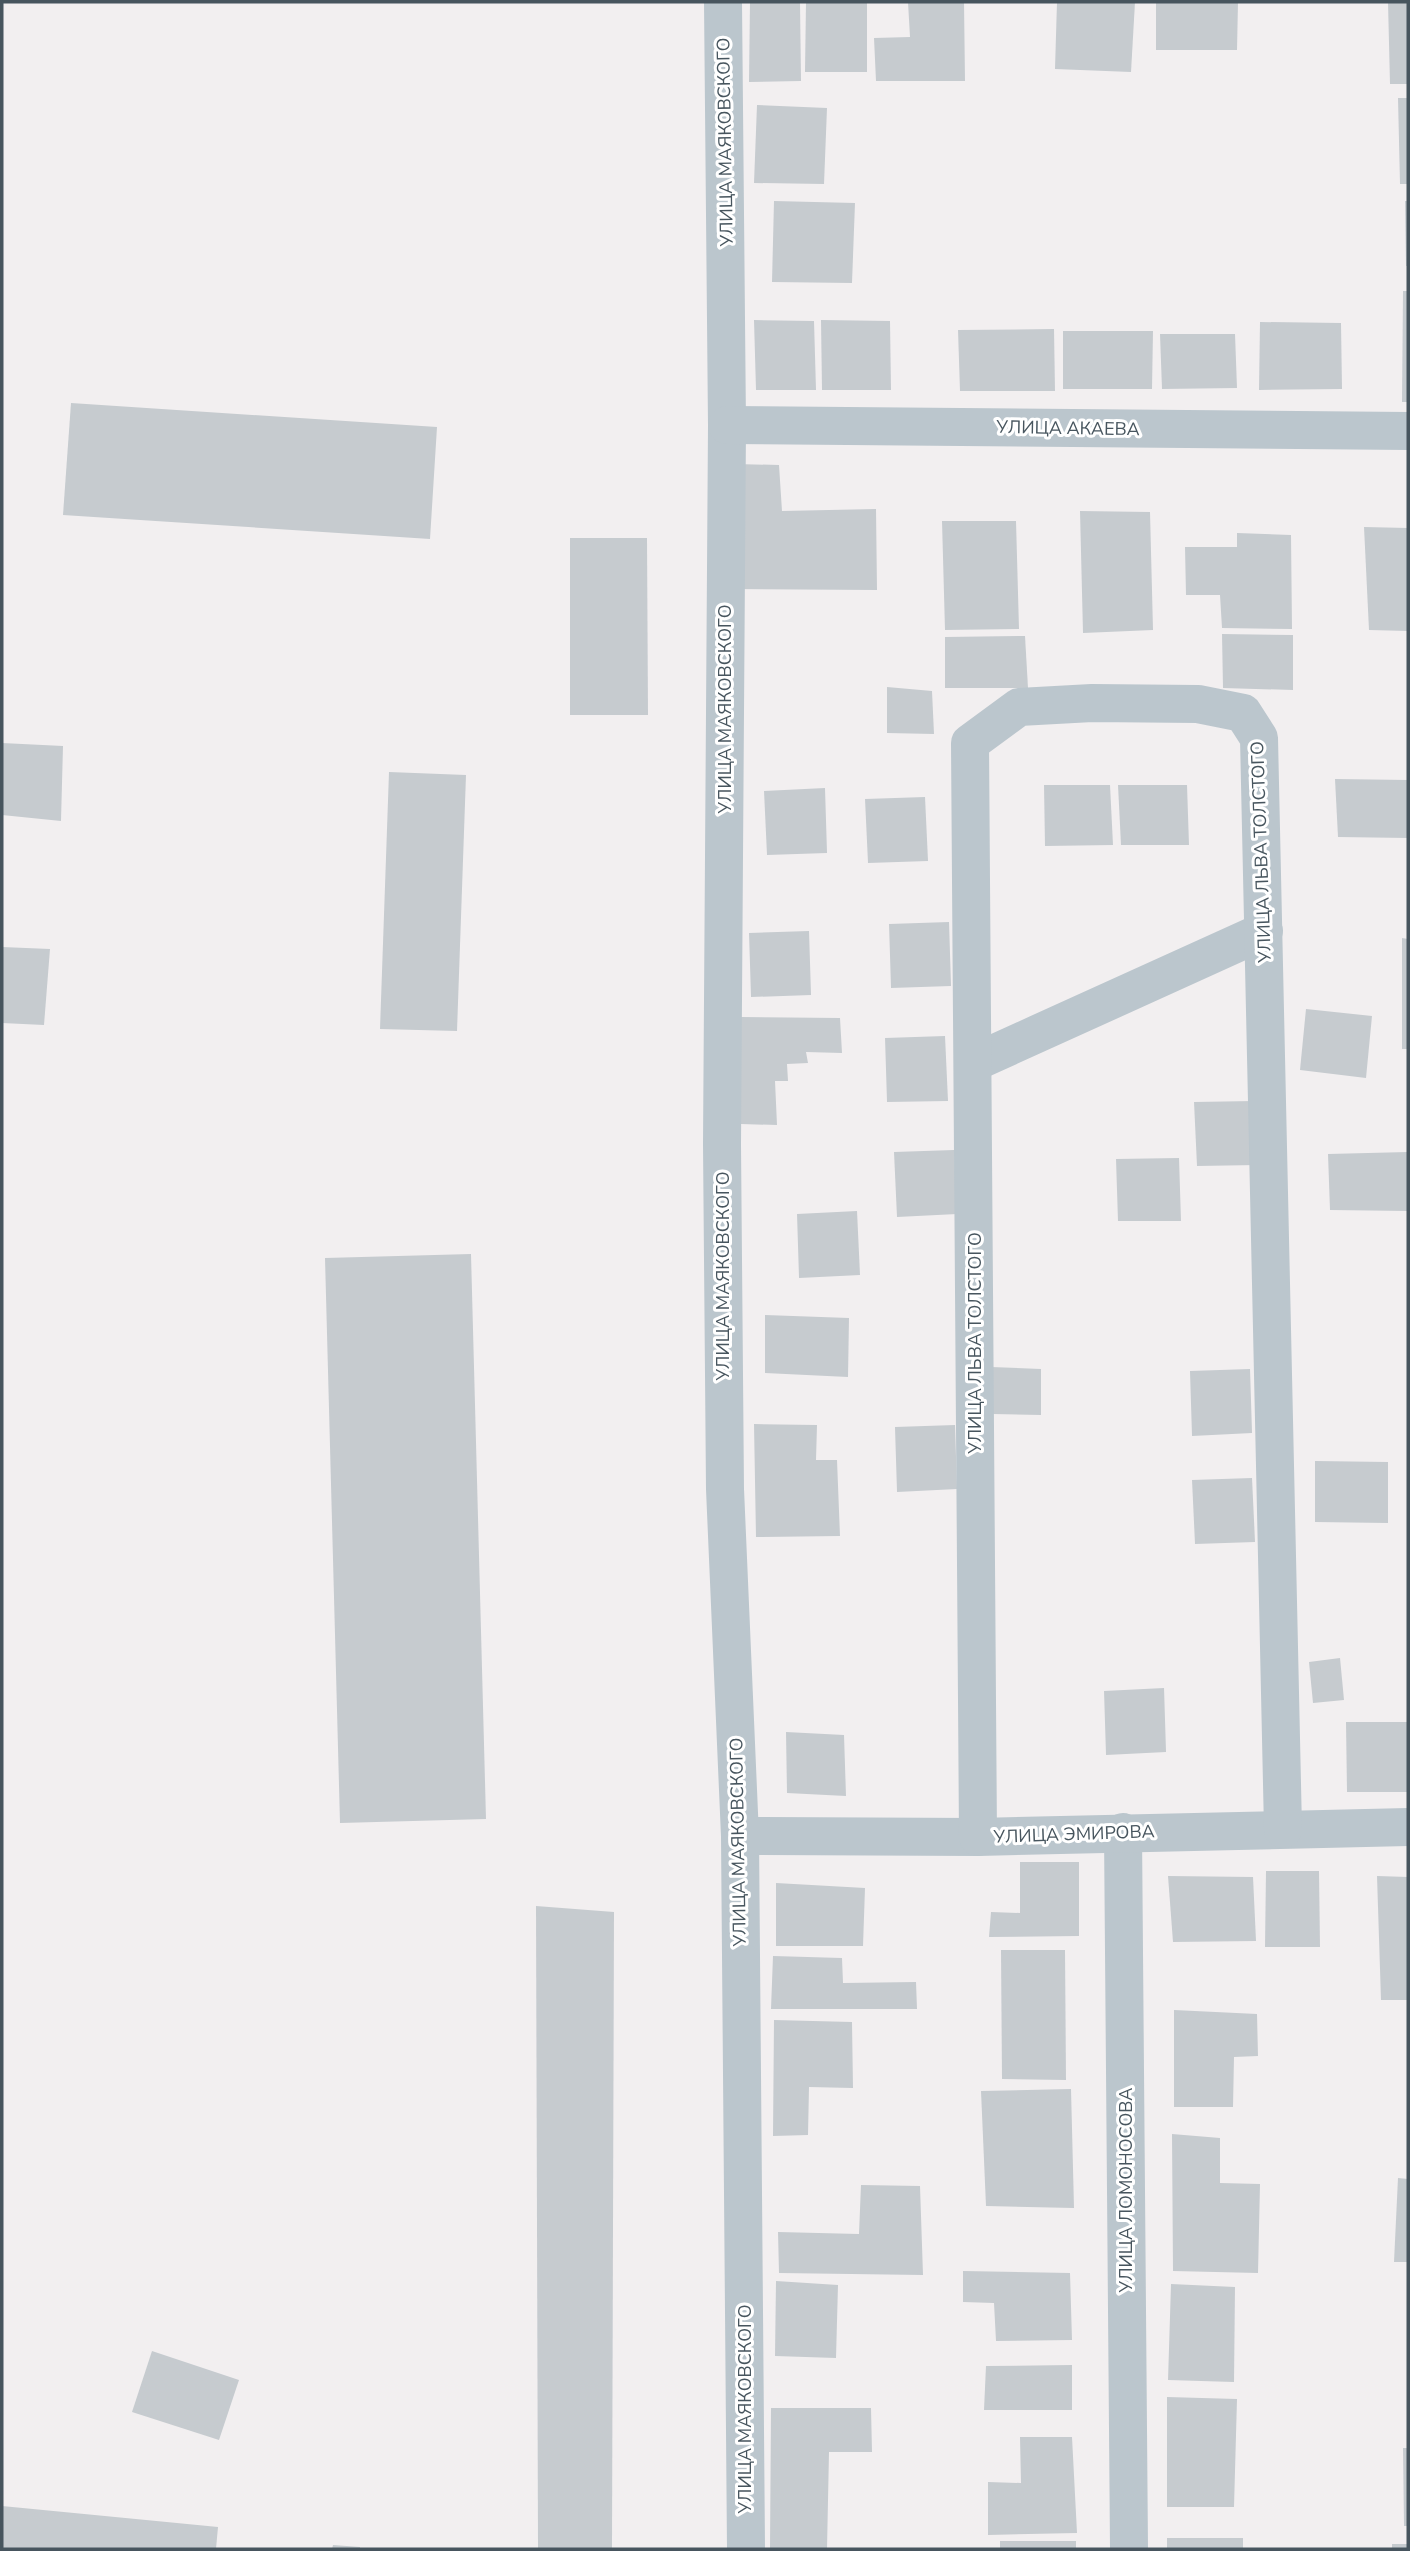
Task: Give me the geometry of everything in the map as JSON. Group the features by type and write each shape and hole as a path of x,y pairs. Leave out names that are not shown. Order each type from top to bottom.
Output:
{"street":[{"name":"УЛИЦА МАЯКОВСКОГО","path":"723,2 727,425 722,1130 725,1489 740,1836 746,2549"},
{"name":"УЛИЦА АКАЕВА","path":"727,425 1408,431"},
{"name":"УЛИЦА ЛЬВА ТОЛСТОГО","path":"978,1837 970,743 1018,707 1092,703 1198,704 1243,713 1259,738 1283,1829"},
{"path":"973,1063 1264,930"},
{"name":"УЛИЦА ЭМИРОВА","path":"740,1836 978,1837 1408,1828"},
{"name":"УЛИЦА ЛОМОНОСОВА","path":"1123,1832 1129,2549"}],"building":[{"path":"750,2 800,2 801,81 749,82"},
{"path":"806,2 867,2 867,72 805,72"},
{"path":"908,2 964,2 965,81 876,81 874,38 910,37"},
{"path":"1057,2 1135,2 1131,72 1055,69"},
{"path":"1156,2 1238,2 1237,50 1156,50"},
{"path":"1388,2 1408,2 1408,84 1390,84"},
{"path":"1398,98 1408,98 1408,184 1400,184"},
{"path":"757,105 827,108 824,184 754,183"},
{"path":"774,201 855,203 852,283 772,282"},
{"path":"1405,201 1408,201 1408,266 1406,266"},
{"path":"1403,291 1408,291 1408,402 1402,402"},
{"path":"754,320 814,321 816,390 756,390"},
{"path":"821,320 890,321 891,390 822,390"},
{"path":"1260,322 1341,323 1342,389 1259,390"},
{"path":"1054,329 1055,391 960,391 958,330"},
{"path":"1063,331 1153,331 1152,389 1063,389"},
{"path":"1160,334 1235,334 1237,388 1162,389"},
{"path":"71,403 437,427 430,539 63,515"},
{"path":"735,464 779,465 782,511 876,509 877,590 735,589"},
{"path":"1080,511 1150,512 1153,630 1083,633"},
{"path":"942,521 1016,521 1019,629 945,630"},
{"path":"1364,527 1408,528 1408,631 1369,630"},
{"path":"1237,533 1291,535 1292,629 1222,628 1220,595 1186,595 1185,547 1237,547"},
{"path":"570,538 647,538 648,715 570,715"},
{"path":"1222,634 1293,635 1293,690 1223,688"},
{"path":"1025,636 1028,688 945,688 945,637"},
{"path":"887,687 932,691 934,734 887,733"},
{"path":"2,743 63,746 61,821 2,815"},
{"path":"389,772 466,775 457,1031 380,1029"},
{"path":"1335,779 1408,780 1408,838 1338,837"},
{"path":"1044,785 1110,785 1113,845 1045,846"},
{"path":"1118,785 1187,785 1189,845 1121,845"},
{"path":"825,788 827,853 767,855 764,791"},
{"path":"925,797 928,861 868,863 865,799"},
{"path":"949,922 951,986 891,988 889,924"},
{"path":"809,931 811,995 751,997 749,933"},
{"path":"1402,938 1408,939 1408,1049 1402,1049"},
{"path":"2,947 50,949 44,1025 2,1023"},
{"path":"1306,1009 1372,1016 1366,1078 1300,1070"},
{"path":"741,1017 840,1018 842,1053 806,1052 808,1063 787,1064 788,1081 775,1081 777,1125 741,1124"},
{"path":"945,1036 948,1101 887,1102 885,1038"},
{"path":"1254,1101 1257,1165 1197,1166 1194,1102"},
{"path":"954,1150 957,1214 897,1217 894,1152"},
{"path":"1408,1152 1408,1211 1330,1210 1328,1154"},
{"path":"1179,1158 1181,1221 1118,1221 1116,1159"},
{"path":"857,1211 860,1275 799,1278 797,1214"},
{"path":"471,1254 486,1819 340,1823 325,1258"},
{"path":"765,1315 849,1318 848,1377 765,1373"},
{"path":"991,1367 1041,1369 1041,1415 993,1414"},
{"path":"1250,1369 1252,1433 1192,1436 1190,1371"},
{"path":"754,1424 817,1425 816,1460 837,1460 840,1536 756,1537"},
{"path":"955,1425 957,1489 897,1492 895,1427"},
{"path":"1315,1461 1388,1462 1388,1523 1315,1522"},
{"path":"1252,1478 1255,1542 1195,1544 1192,1480"},
{"path":"1340,1658 1344,1700 1313,1703 1309,1662"},
{"path":"1164,1688 1166,1752 1106,1755 1104,1691"},
{"path":"1346,1722 1408,1722 1408,1792 1347,1792"},
{"path":"786,1732 844,1735 846,1796 787,1793"},
{"path":"1020,1862 1079,1862 1079,1936 989,1937 991,1912 1020,1913"},
{"path":"1266,1871 1319,1871 1320,1947 1265,1947"},
{"path":"1168,1876 1253,1877 1256,1941 1173,1942"},
{"path":"1377,1876 1408,1877 1408,2000 1381,2000"},
{"path":"776,1883 865,1888 863,1946 776,1946"},
{"path":"536,1906 614,1912 612,2549 538,2549"},
{"path":"1001,1950 1065,1950 1066,2080 1002,2079"},
{"path":"773,1956 842,1958 843,1983 916,1982 917,2009 771,2009"},
{"path":"1174,2010 1257,2014 1258,2056 1234,2057 1233,2107 1174,2107"},
{"path":"774,2020 852,2022 853,2088 809,2087 808,2135 773,2136"},
{"path":"1071,2089 1074,2208 986,2206 981,2091"},
{"path":"1172,2134 1220,2138 1220,2183 1260,2184 1258,2273 1173,2271"},
{"path":"1398,2178 1408,2179 1408,2262 1394,2262"},
{"path":"861,2185 920,2186 923,2275 779,2273 778,2232 859,2234"},
{"path":"963,2271 1070,2273 1072,2340 996,2341 994,2303 963,2302"},
{"path":"776,2281 838,2285 836,2358 775,2356"},
{"path":"1171,2284 1235,2287 1234,2382 1168,2380"},
{"path":"152,2351 239,2380 219,2440 132,2412"},
{"path":"1072,2365 1072,2410 984,2410 986,2366"},
{"path":"1167,2397 1237,2399 1234,2507 1167,2507"},
{"path":"771,2408 871,2408 872,2452 829,2452 827,2549 770,2549"},
{"path":"1020,2437 1072,2437 1077,2533 988,2535 988,2482 1021,2483"},
{"path":"1403,2448 1408,2448 1408,2526 1404,2526"},
{"path":"2,2506 218,2527 216,2549 2,2549"},
{"path":"1167,2538 1243,2538 1243,2549 1167,2549"},
{"path":"1000,2541 1076,2541 1076,2549 1000,2549"},
{"path":"1392,2544 1408,2544 1408,2549 1392,2549"},
{"path":"333,2545 360,2547 360,2549 332,2549"}]}
